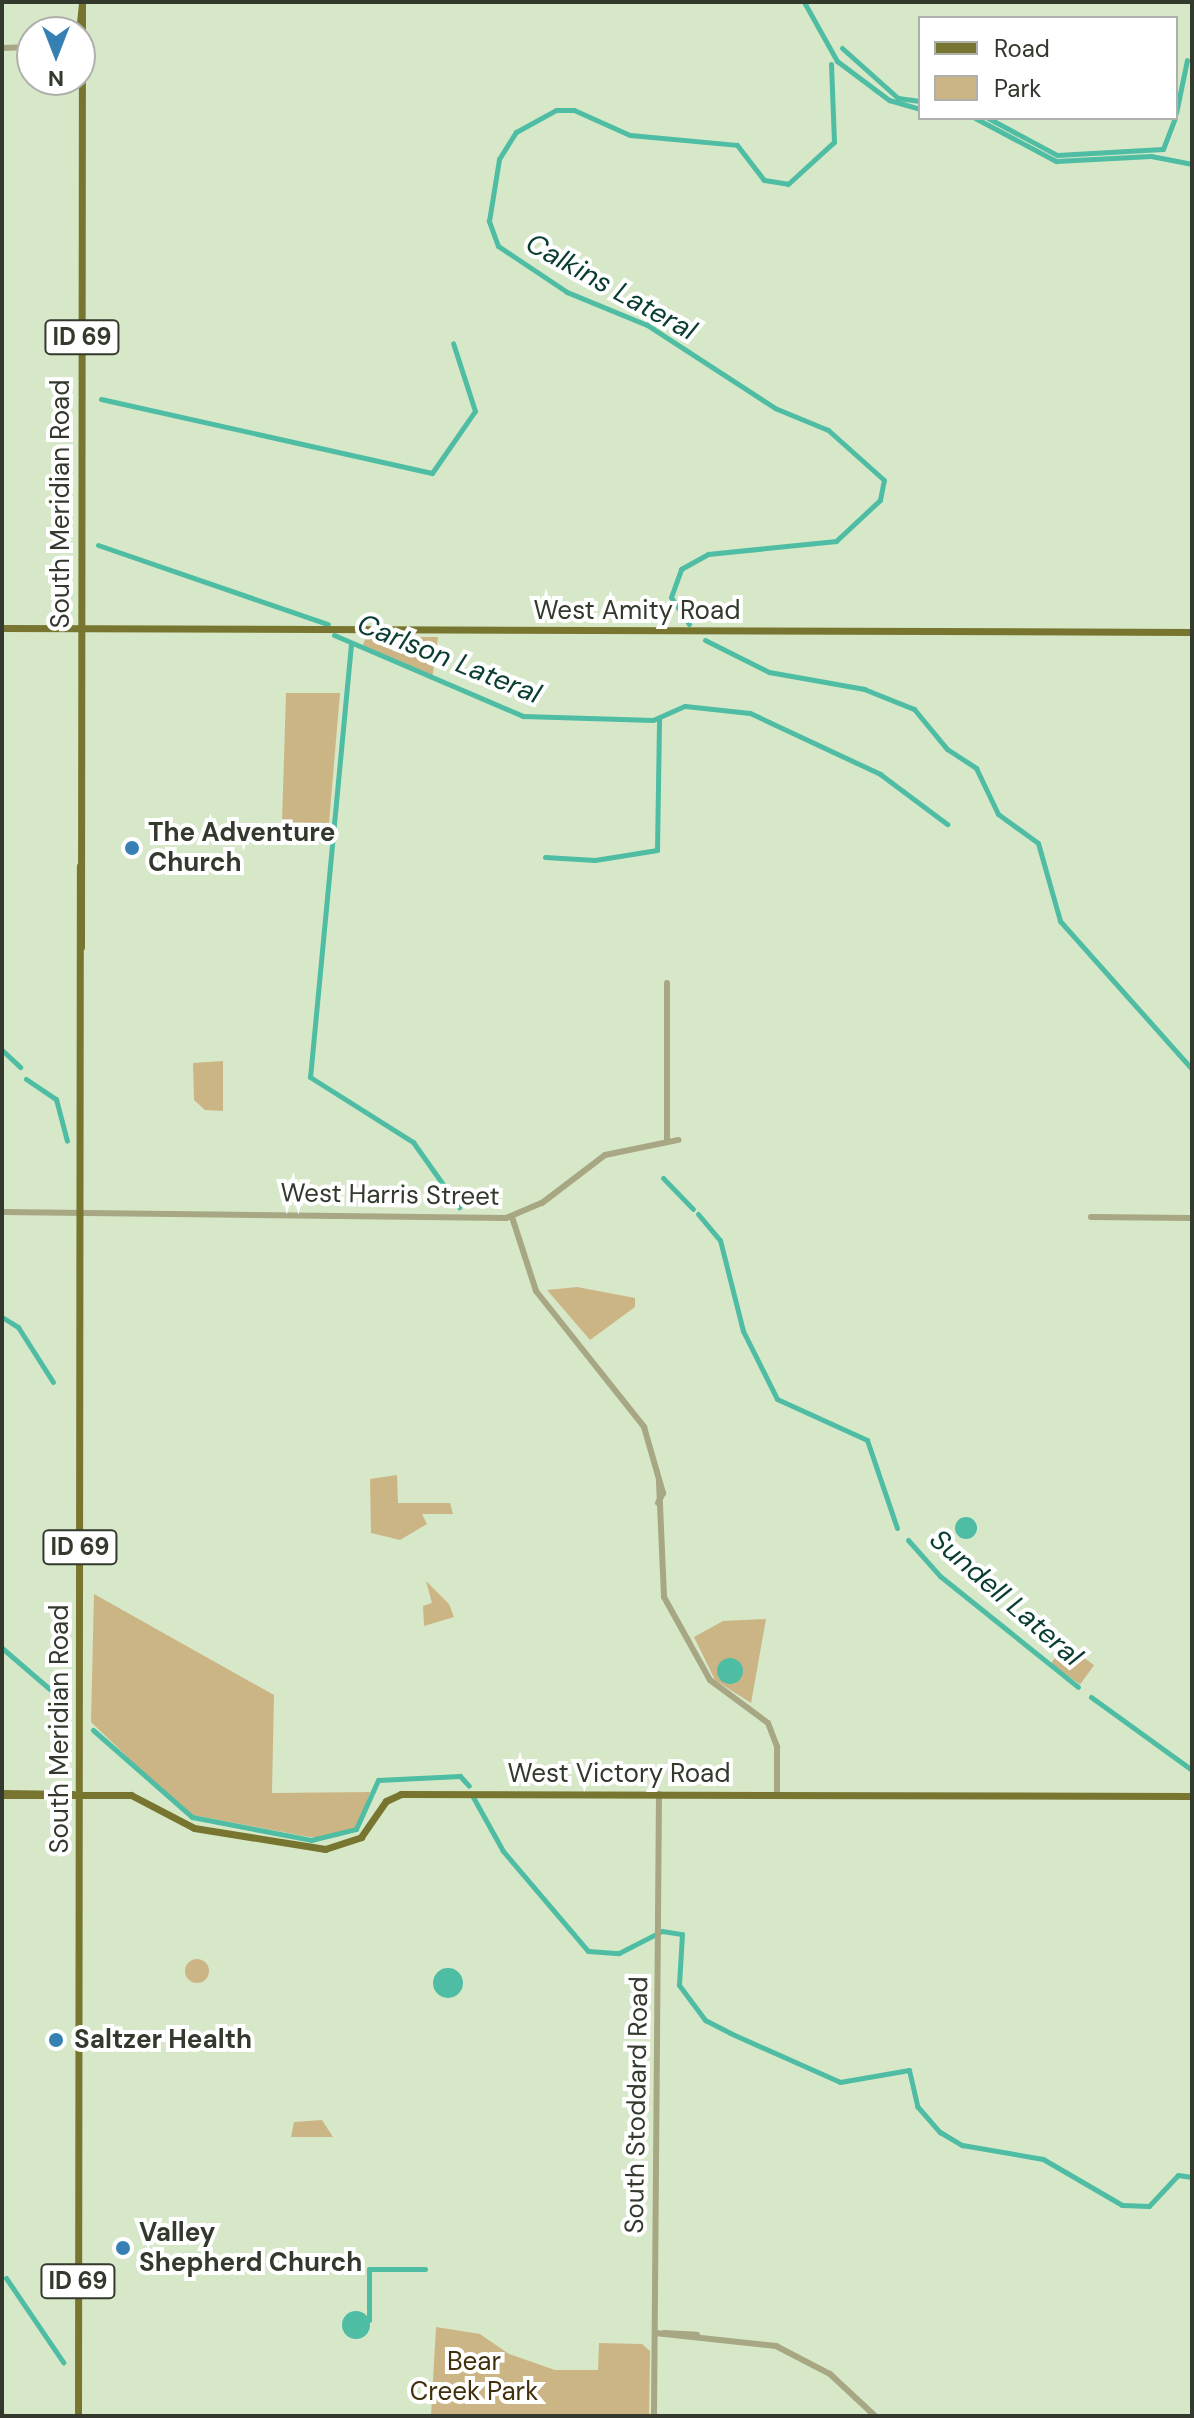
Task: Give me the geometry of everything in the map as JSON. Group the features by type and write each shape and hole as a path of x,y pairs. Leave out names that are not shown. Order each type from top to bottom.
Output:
{"main road":[{"name":"South Meridian Road","path":"78,2416 81,96"},
{"name":"West Amity Road","path":"2,628 1192,632"},
{"name":"West Victory Road","path":"2,1794 131,1795 194,1828 325,1849 361,1837 386,1801 401,1794 1192,1796"}],"street":[{"path":"667,983 667,1140"},
{"name":"West Harris Street","path":"2,1212 80,1210 512,1217 605,1155 678,1140"},
{"path":"512,1217 530,1282 640,1420 659,1482 664,1597 710,1680 768,1723 777,1747 777,1794"},
{"path":"1091,1217 1192,1218"},
{"name":"South Stoddard Road","path":"654,2416 659,1794"},
{"path":"655,2333 745,2338 794,2353 846,2386 875,2416"}],"green space":[{"path":"366,637 438,637 432,680 363,645"},
{"path":"286,693 340,693 329,823 282,822"},
{"path":"223,1061 223,1111 205,1110 194,1100 193,1063"},
{"path":"577,1287 635,1298 635,1307 590,1340 547,1290"},
{"path":"397,1475 398,1503 450,1503 453,1514 422,1514 427,1524 400,1540 371,1533 370,1479"},
{"path":"426,1581 449,1604 454,1617 424,1626 423,1606 432,1603"},
{"path":"94,1594 274,1695 272,1793 370,1792 358,1827 337,1837 309,1837 193,1815 165,1793 91,1722"},
{"path":"766,1619 751,1703 715,1680 694,1637 723,1621"},
{"path":"1065,1644 1094,1665 1080,1685 1051,1663"},
{"path":"197,1959 206,1962 209,1971 206,1980 197,1983 188,1980 185,1971 188,1962"},
{"path":"322,2120 333,2137 291,2137 294,2122"},
{"name":"Bear Creek Park","path":"436,2327 480,2334 509,2354 555,2370 598,2370 599,2343 642,2344 650,2351 649,2416 431,2416"}],"water":[{"path":"966,1517 974,1520 977,1528 974,1536 966,1539 958,1536 955,1528 958,1520"},
{"path":"730,1658 739,1662 743,1671 739,1680 730,1684 721,1680 717,1671 721,1662"},
{"path":"448,1968 459,1972 463,1983 459,1994 448,1998 437,1994 433,1983 437,1972"},
{"path":"356,2311 366,2315 370,2325 366,2335 356,2339 346,2335 342,2325 346,2315"}],"waterway":[{"path":"804,2 837,61 889,100 918,108"},
{"name":"Calkins Lateral","path":"842,48 898,98 918,101"},
{"name":"Calkins Lateral","path":"1178,103 1187,60"},
{"name":"Calkins Lateral","path":"689,624 671,597 681,569 708,554 836,541 880,500 884,480 828,430 775,408 647,325 567,292 498,246 489,221 499,159 516,132 556,110 574,110 630,135 737,145 764,180 788,184 834,142 831,64"},
{"path":"979,120 1056,161 1151,156 1192,164"},
{"name":"Calkins Lateral","path":"992,120 1057,155 1163,149 1174,120"},
{"name":"Carlson Lateral","path":"101,399 432,473 475,411 453,343"},
{"name":"Carlson Lateral","path":"98,545 328,624"},
{"name":"Carlson Lateral","path":"334,635 523,716 653,720 685,706 750,713 880,774 947,824"},
{"name":"Calkins Lateral","path":"705,640 769,672 864,689 914,709 947,749 976,768 998,814 1038,843 1060,921 1192,1069"},
{"path":"351,644 310,1077 413,1142 459,1207"},
{"name":"Sundell Lateral","path":"545,857 595,860 657,850 659,718"},
{"path":"2,1050 20,1067"},
{"path":"26,1079 56,1099 67,1141"},
{"name":"Sundell Lateral","path":"663,1178 693,1209"},
{"name":"Sundell Lateral","path":"698,1214 720,1240 743,1331 777,1399 867,1440 897,1528"},
{"path":"2,1317 18,1327 53,1382"},
{"name":"Sundell Lateral","path":"908,1540 940,1576 1078,1687"},
{"path":"2,1648 67,1704"},
{"name":"Sundell Lateral","path":"1091,1697 1192,1770"},
{"path":"93,1730 192,1817 311,1840 356,1829 378,1780 460,1776 469,1786"},
{"path":"473,1797 503,1851 588,1951 619,1953 662,1931 682,1934 679,1985 705,2020 840,2082 909,2070 917,2106 940,2132 962,2145 1043,2159 1122,2205 1149,2206 1178,2175 1192,2177"},
{"path":"369,2320 369,2269 425,2269"},
{"path":"6,2278 63,2362"}],"place":[{"name":"The Adventure Church","path":"132,848"},
{"name":"Saltzer Health","path":"56,2040"},
{"name":"Valley Shepherd Church","path":"123,2248"}]}
